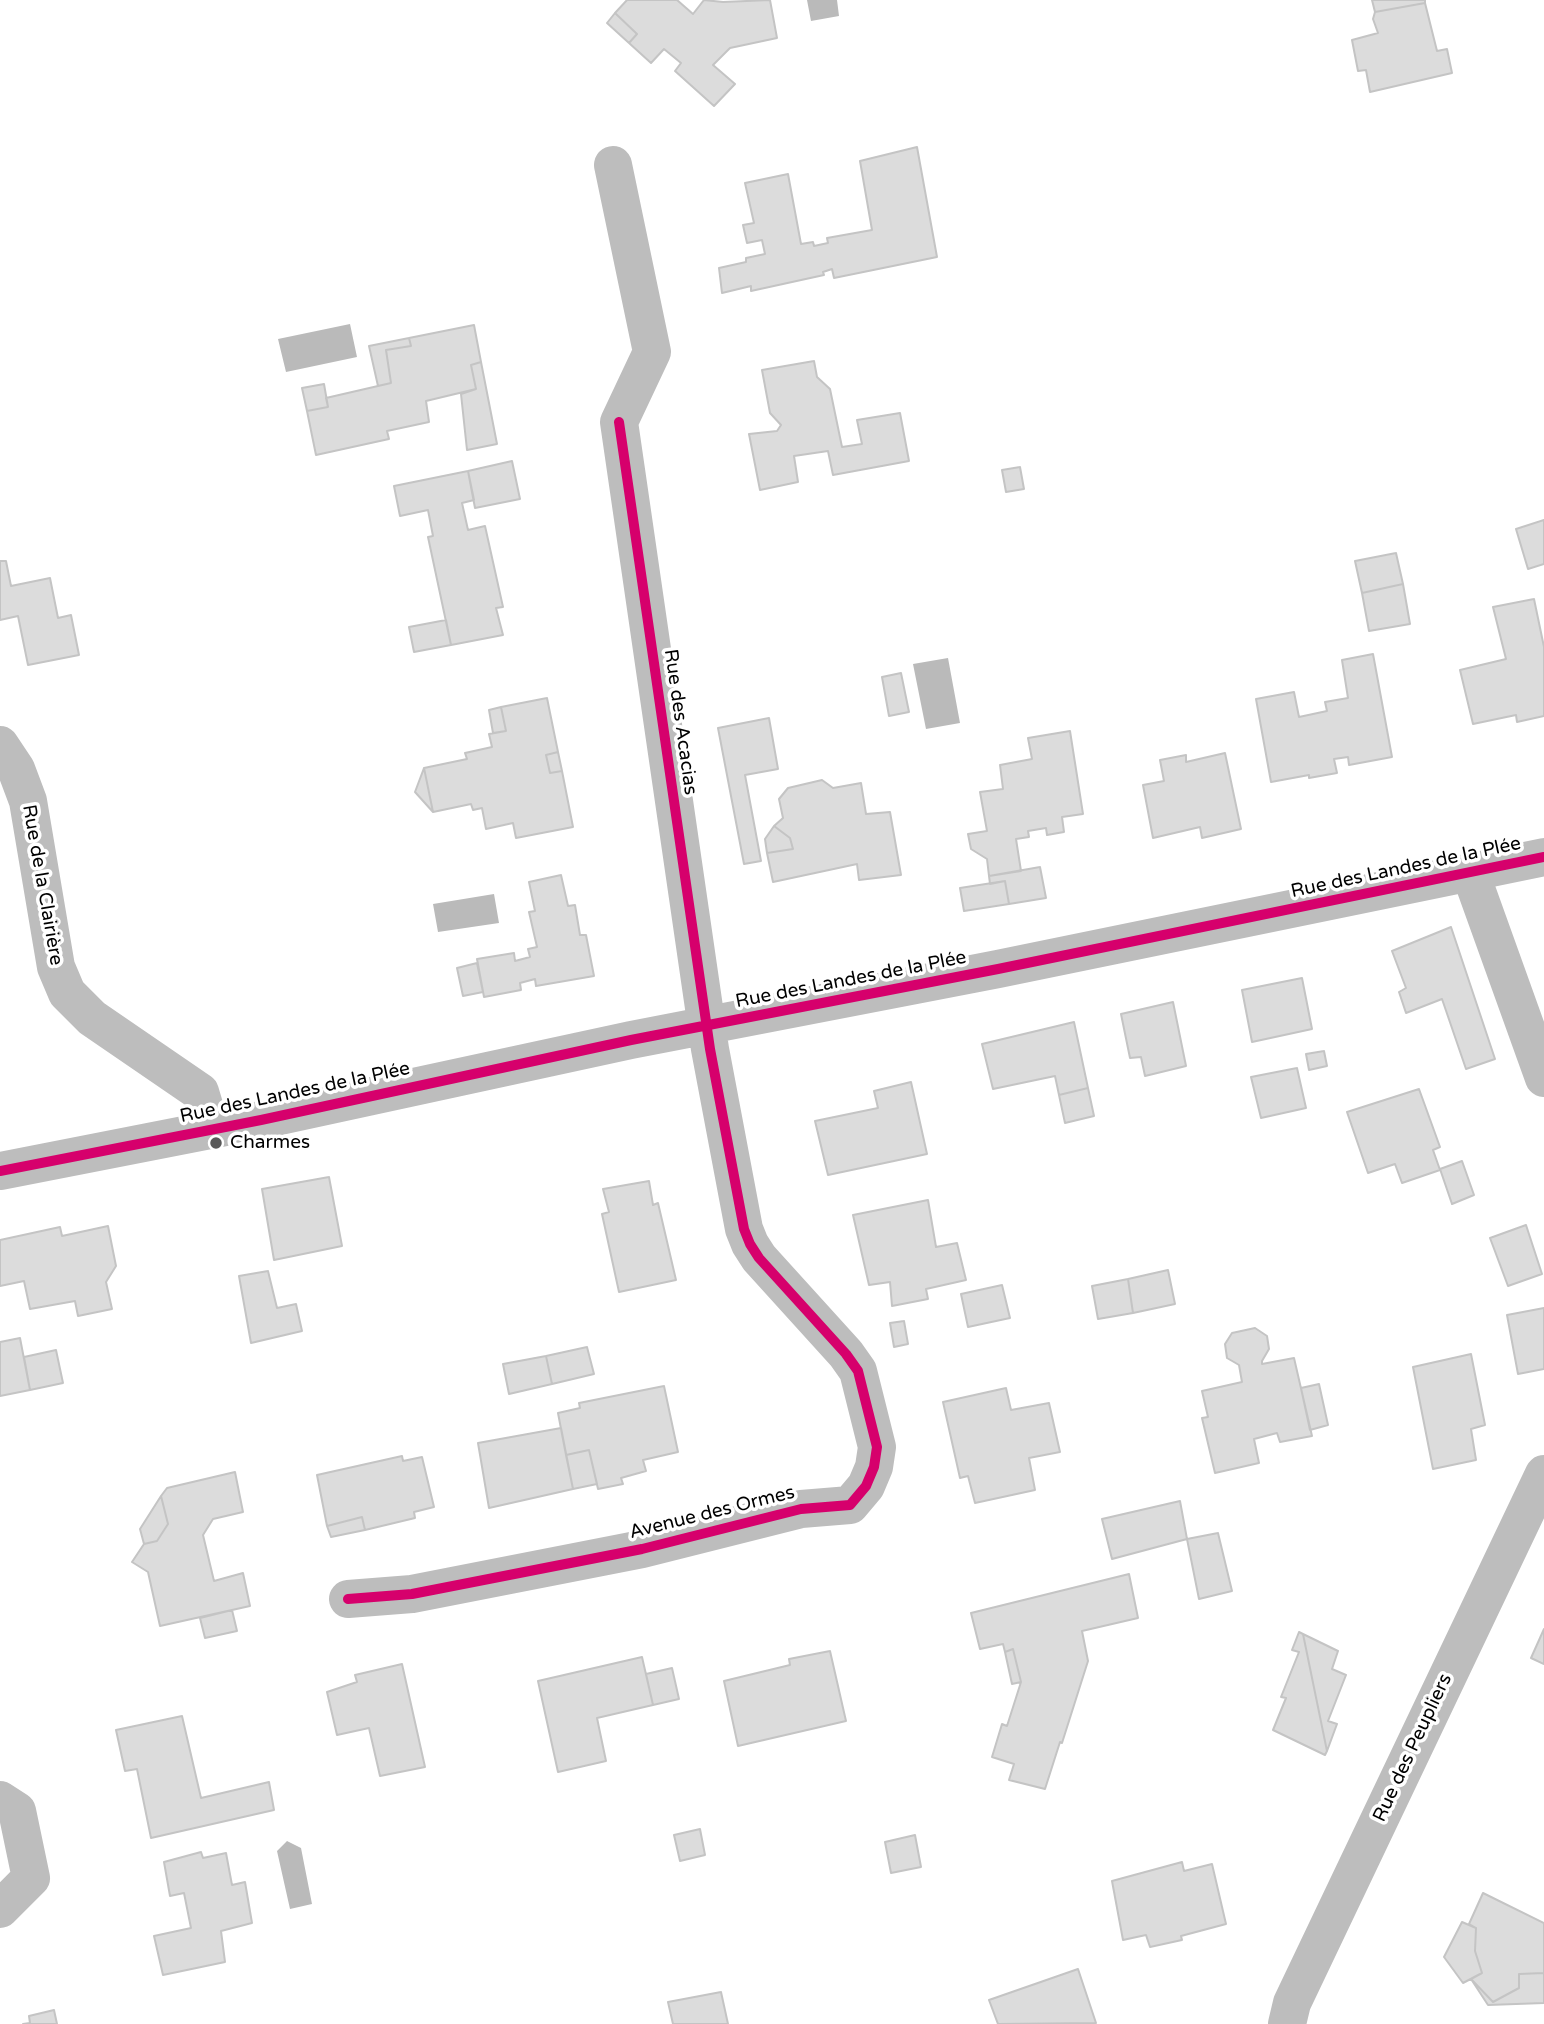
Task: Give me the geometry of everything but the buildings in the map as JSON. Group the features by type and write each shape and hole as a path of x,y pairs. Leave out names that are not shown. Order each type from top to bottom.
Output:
{"street":[{"name":"Rue des Acacias","path":"613,165 652,352 618,422 707,1026"},
{"name":"Rue de la Clairière","path":"0,745 16,769 28,800 56,967 67,993 92,1018 200,1092 211,1129"},
{"name":"Rue des Landes de la Plée","path":"0,1171 631,1040 998,969 1544,857"},
{"path":"1470,872 1544,1078"},
{"name":"Avenue des Ormes","path":"348,1599 412,1594 642,1549 801,1509 850,1505 866,1486 874,1467 877,1447 858,1371 846,1354 759,1258 747,1236 707,1026"},
{"name":"Rue des Peupliers","path":"1287,2024 1292,2003 1544,1474"},
{"path":"0,1800 18,1811 32,1878 0,1909"}],"shaded area":[{"path":"807,0 837,0 839,16 811,21"},
{"path":"350,324 357,357 286,372 278,339"},
{"path":"948,658 960,723 926,729 913,664"},
{"path":"494,894 499,923 438,932 433,904"},
{"path":"287,1841 301,1848 312,1904 290,1909 277,1851"}],"cycle path":[{"path":"348,1599 412,1594 642,1549 801,1509 850,1505 866,1486 874,1467 877,1447 858,1371 846,1354 759,1258 744,1229 710,1049 619,422"},
{"path":"0,1171 261,1120 631,1040 998,969 1544,857"}],"place":[{"name":"Charmes","path":"216,1143"}]}
